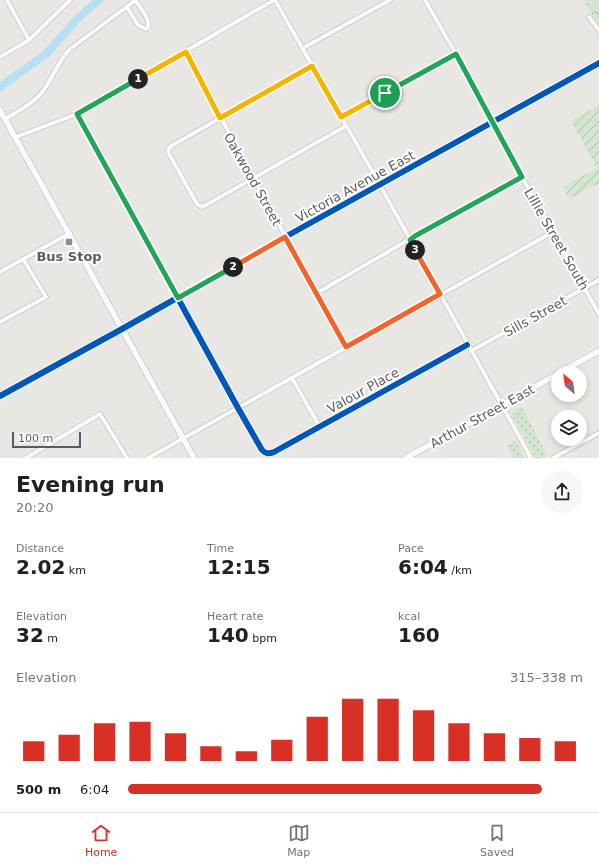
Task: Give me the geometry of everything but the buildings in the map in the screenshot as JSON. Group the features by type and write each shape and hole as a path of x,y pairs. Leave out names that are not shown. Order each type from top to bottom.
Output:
{"street":[{"path":"7,0 29,40"},
{"path":"0,57 29,40 70,0"},
{"path":"5,119 33,101 43,91 63,57 70,49 136,0 147,18 148,27 146,28 138,25 127,7"},
{"path":"16,137 77,114 274,0 303,48 380,185 531,458"},
{"path":"303,48 390,0"},
{"name":"Lillie Street South","path":"425,0 599,314"},
{"path":"589,17 599,30"},
{"name":"Oakwood Street","path":"186,52 220,118 346,347"},
{"path":"341,117 456,54"},
{"name":"Victoria Avenue East","path":"0,396 599,63"},
{"path":"312,66 171,146 168,150 169,154 197,204 202,207 346,126"},
{"path":"0,111 70,232 194,458"},
{"path":"77,114 238,408"},
{"path":"317,293 522,177"},
{"path":"0,272 70,232"},
{"path":"148,458 553,232"},
{"path":"0,322 46,297 23,259"},
{"name":"Sills Street","path":"471,351 599,280"},
{"name":"Valour Place","path":"238,408 262,450 269,454 468,345"},
{"name":"Arthur Street East","path":"572,366 599,351"},
{"name":"Arthur Street East","path":"406,458 551,377"},
{"path":"292,378 320,427"},
{"path":"26,458 100,414 126,458"},
{"path":"553,458 599,433"}],"green space":[{"path":"584,0 599,0 599,27"},
{"path":"599,105 599,183 569,199 563,187 597,168 571,121"},
{"path":"522,407 547,455 543,458 536,458 511,413"},
{"path":"516,441 525,458 514,458 507,446"}],"waterway":[{"path":"0,87 46,54 78,18 99,0"}],"cycle path":[{"path":"0,396 599,63"},
{"path":"77,114 238,408 262,450 265,452 274,452 467,345"}],"place":[{"name":"Bus Stop","path":"69,242"}],"route":[{"path":"186,52 220,118 312,66 341,117 385,93 456,54 522,177 410,240 440,294 346,347 285,237 178,298 77,114 186,52"}]}
